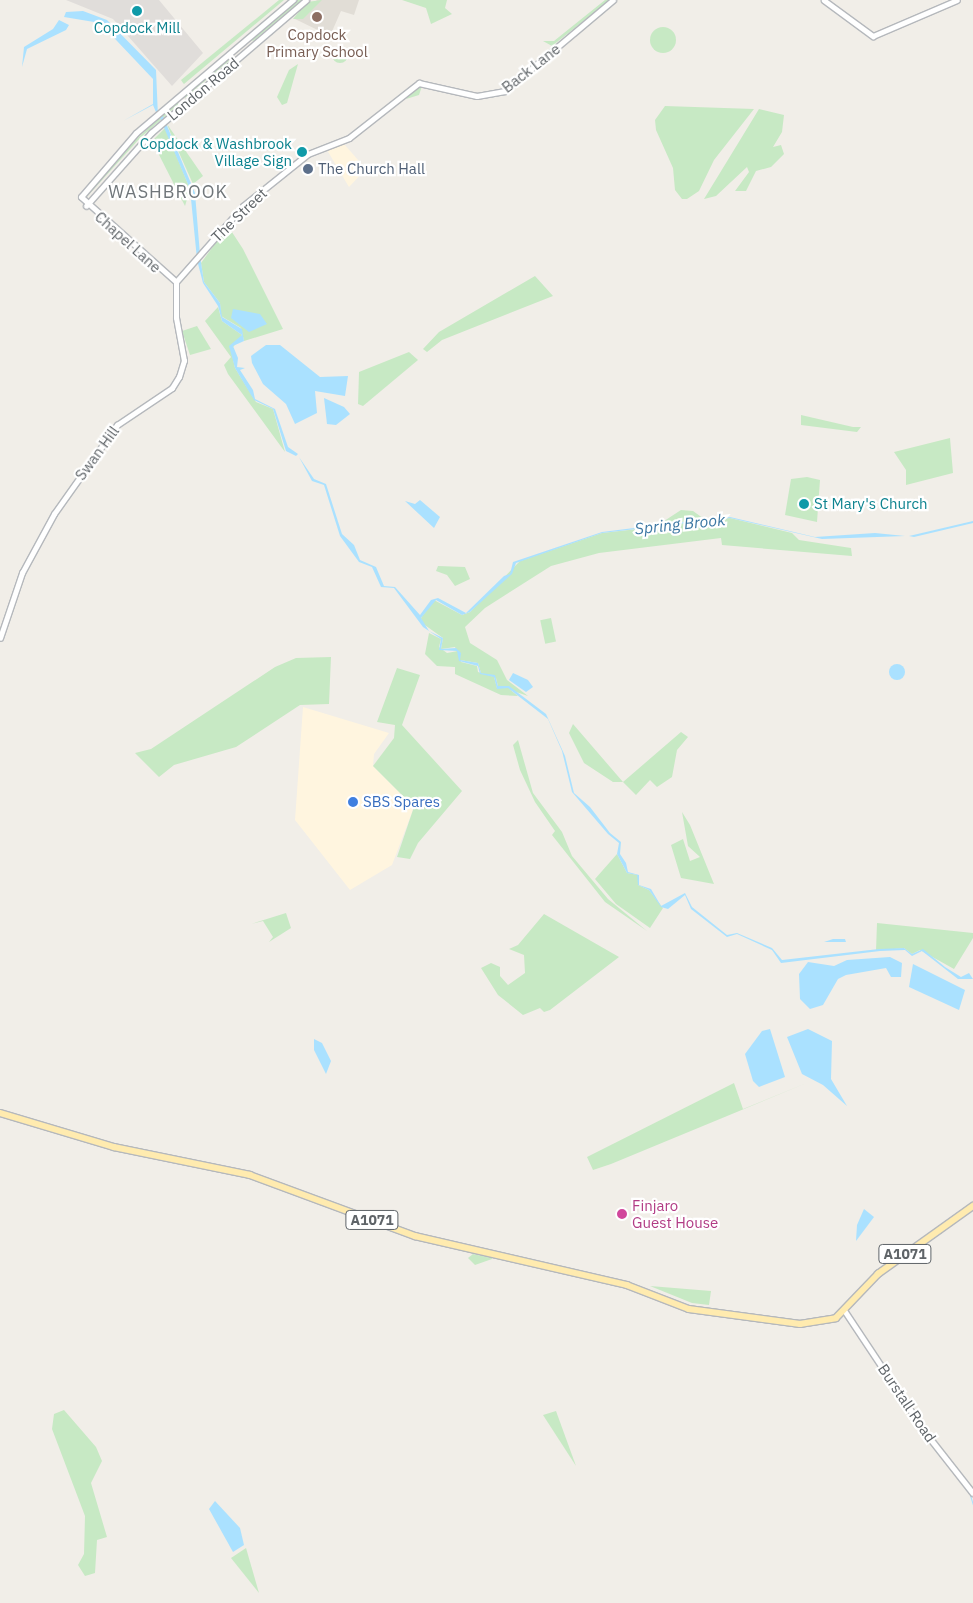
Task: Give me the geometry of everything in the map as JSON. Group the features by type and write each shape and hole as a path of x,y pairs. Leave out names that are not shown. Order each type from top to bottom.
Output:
{"main road":[{"name":"A1071","path":"0,1114 114,1147 250,1175 438,1242 633,1287 700,1312 786,1322 821,1323 845,1311 878,1274 973,1206"}],"street":[{"name":"London Road","path":"80,200 99,172 154,118 294,0"},
{"name":"London Road","path":"86,206 160,125 306,0"},
{"name":"Back Lane","path":"308,154 349,138 419,84 477,96 505,91 613,0"},
{"path":"824,0 873,36 957,0"},
{"name":"The Street","path":"176,282 243,206 308,154"},
{"name":"Chapel Lane","path":"80,200 176,282"},
{"name":"Swan Hill","path":"0,638 22,573 54,514 117,425 172,388 179,377 184,361 176,318 176,282"},
{"name":"Burstall Road","path":"845,1311 926,1433 973,1493"}],"shaded area":[{"path":"66,0 159,0 203,53 172,86 113,19"},
{"name":"Copdock Primary School","path":"317,0 359,0 354,15 341,11 330,36 295,19"},
{"path":"344,144 366,169 349,187 327,150"},
{"name":"SBS Spares","path":"303,707 389,733 374,754 373,766 414,807 392,865 350,890 295,820"}],"green space":[{"path":"279,0 284,0 183,83 181,80"},
{"path":"297,0 302,0 253,41 251,39"},
{"path":"322,0 303,19 293,19 307,2"},
{"path":"402,0 447,0 445,8 452,14 431,24 426,8"},
{"path":"605,0 610,0 552,46 543,41 554,41"},
{"path":"663,27 672,31 676,40 672,49 663,53 654,49 650,40 654,31"},
{"path":"340,47 346,49 348,55 346,61 340,63 334,61 332,55 334,49"},
{"path":"227,58 229,61 185,98 184,95"},
{"path":"298,64 287,103 282,105 277,97 289,70"},
{"path":"416,86 422,86 419,95 406,99"},
{"path":"177,101 179,104 140,138 85,199 111,163"},
{"path":"665,106 754,109 714,160 699,191 687,199 682,199 675,190 673,168 656,130 655,120"},
{"path":"759,109 784,115 782,132 773,147 781,145 784,154 771,167 756,171 746,191 735,191 749,172 747,167 716,196 704,199"},
{"path":"167,124 203,176 193,184 172,137"},
{"path":"165,128 190,189 185,206 152,141"},
{"path":"228,226 243,249 283,329 244,341 241,328 221,316 220,303 204,282 201,263"},
{"path":"535,276 553,296 442,340 427,352 423,349 439,332"},
{"path":"218,307 222,321 242,335 231,350 235,368 256,402 273,409 285,452 228,374 224,365 231,357 205,321"},
{"path":"197,326 211,349 190,355 182,331"},
{"path":"409,352 418,360 363,406 358,404 359,372"},
{"path":"801,415 853,427 861,427 857,432 801,425"},
{"path":"950,438 953,473 906,485 906,470 894,452"},
{"path":"807,477 820,480 817,522 785,515 791,479"},
{"path":"681,510 693,511 707,521 730,518 792,533 799,540 851,548 852,556 722,545 721,538 599,553 551,566 485,608 465,627 470,643 497,660 507,680 528,696 498,686 496,678 481,673 478,663 460,660 455,647 441,649 443,638 422,623 421,618 434,600 462,615 470,612 520,561 602,533 665,526 669,524 658,525"},
{"path":"438,566 465,567 470,579 455,586 447,575 436,571"},
{"path":"551,618 556,641 545,644 540,620"},
{"path":"429,633 441,639 439,647 447,653 458,651 461,662 477,666 478,672 494,677 497,688 508,688 518,696 501,695 455,674 455,667 437,666 425,654"},
{"path":"331,657 329,704 300,705 236,747 174,765 159,777 135,753 151,749 275,667 296,658"},
{"path":"397,668 420,675 402,725 462,791 418,843 410,859 397,857 414,807 373,766 394,738 395,725 377,722"},
{"path":"573,724 623,782 613,782 584,763 569,733"},
{"path":"681,732 688,737 677,750 672,777 657,787 650,780 636,795 623,782"},
{"path":"518,740 533,793 562,832 572,856 608,899 647,931 605,902 552,835 555,831 535,802 520,770 513,745"},
{"path":"682,812 690,825 714,884 681,878 671,845 683,839 690,861 700,857 688,846"},
{"path":"617,854 627,873 638,875 638,885 649,890 663,908 650,928 616,904 595,879"},
{"path":"286,913 291,928 269,942 273,937 263,921 251,924"},
{"path":"544,914 619,957 550,1010 544,1012 540,1008 523,1015 498,995 481,968 491,963 500,967 500,976 508,985 525,973 524,955 509,949 518,945"},
{"path":"877,923 973,933 973,938 954,969 920,950 912,954 904,948 876,951"},
{"path":"809,1082 611,1164 593,1170 587,1157 734,1083 743,1109"},
{"path":"473,1254 492,1259 475,1265 468,1258"},
{"path":"650,1286 711,1291 709,1305 692,1303"},
{"path":"64,1410 96,1447 102,1461 91,1483 107,1537 97,1540 95,1573 85,1576 78,1565 84,1554 85,1516 52,1429 54,1414"},
{"path":"556,1411 576,1466 543,1415"},
{"path":"246,1548 259,1593 231,1558"}],"water":[{"path":"83,11 107,20 156,70 158,117 153,105 123,121 153,104 153,79 100,23 64,17 66,12"},
{"path":"59,20 69,25 66,30 27,49 22,67 24,47 53,29"},
{"path":"163,116 195,193 200,255 197,259 190,189 160,118"},
{"path":"200,256 204,282 220,303 222,317 242,329 244,341 233,346 238,358 237,367 245,368 240,370 253,390 255,399 275,409 288,447 298,454 296,456 286,451 273,409 254,400 235,368 229,346 242,335 222,321 218,306 203,283 197,260"},
{"path":"233,309 260,314 267,324 249,332 231,318"},
{"path":"266,345 280,345 320,377 348,376 345,396 315,391 317,413 295,424 286,404 263,384 252,363 251,356"},
{"path":"324,398 344,407 350,414 336,425 327,424"},
{"path":"299,457 314,479 326,484 342,534 354,545 360,560 376,567 384,586 395,587 420,615 431,600 438,598 466,613 504,576 510,574 513,562 602,532 730,517 815,537 875,533 905,536 822,539 730,518 602,533 516,563 512,574 470,612 462,615 436,600 421,618 429,631 423,627 394,588 381,587 372,567 359,562 340,536 324,485 312,481"},
{"path":"420,500 440,517 434,528 405,501 415,504"},
{"path":"973,521 973,523 914,537 909,536"},
{"path":"429,631 443,638 441,649 456,648 461,653 460,660 478,663 481,673 495,675 498,686 509,686 546,714 565,756 574,793 590,807 610,833 621,842 620,854 626,863 628,872 639,875 639,885 651,889 661,906 685,893 692,907 727,935 737,933 772,948 782,960 879,949 904,948 912,954 923,949 961,977 969,973 973,979 958,979 922,951 912,956 905,950 880,951 781,963 772,950 737,934 727,937 691,909 685,895 668,909 661,907 649,890 638,885 637,875 627,873 617,854 619,843 608,834 572,792 562,751 548,719 508,688 497,689 494,677 480,674 478,666 459,661 457,651 439,650 441,639"},
{"path":"897,664 905,672 897,680 889,672"},
{"path":"513,673 528,680 533,687 526,692 509,680"},
{"path":"833,939 845,939 846,942 824,942"},
{"path":"890,957 902,963 901,977 891,977 886,968 846,975 838,979 823,1005 810,1009 800,999 799,974 808,962 834,966 847,960"},
{"path":"913,964 965,990 959,1010 909,987"},
{"path":"770,1029 785,1077 759,1087 753,1081 745,1054 762,1031"},
{"path":"808,1029 832,1041 831,1079 847,1106 823,1085 802,1074 787,1037"},
{"path":"314,1039 322,1043 331,1061 326,1074 314,1050"},
{"path":"864,1209 874,1217 856,1241 857,1225"},
{"path":"215,1501 240,1528 244,1545 233,1552 209,1509"}],"waterway":[{"path":"140,55 150,65"},
{"path":"970,1495 973,1505"}],"place":[{"name":"Copdock Mill","path":"137,11"},
{"name":"Copdock Primary School","path":"317,17"},
{"name":"Copdock & Washbrook Village Sign","path":"302,152"},
{"name":"The Church Hall","path":"308,169"},
{"name":"St Mary's Church","path":"804,504"},
{"name":"SBS Spares","path":"353,802"},
{"name":"Finjaro Guest House","path":"622,1214"}],"district":[{"name":"WASHBROOK","path":"168,192"}],"water label":[{"name":"Spring Brook","path":"680,524"}]}
